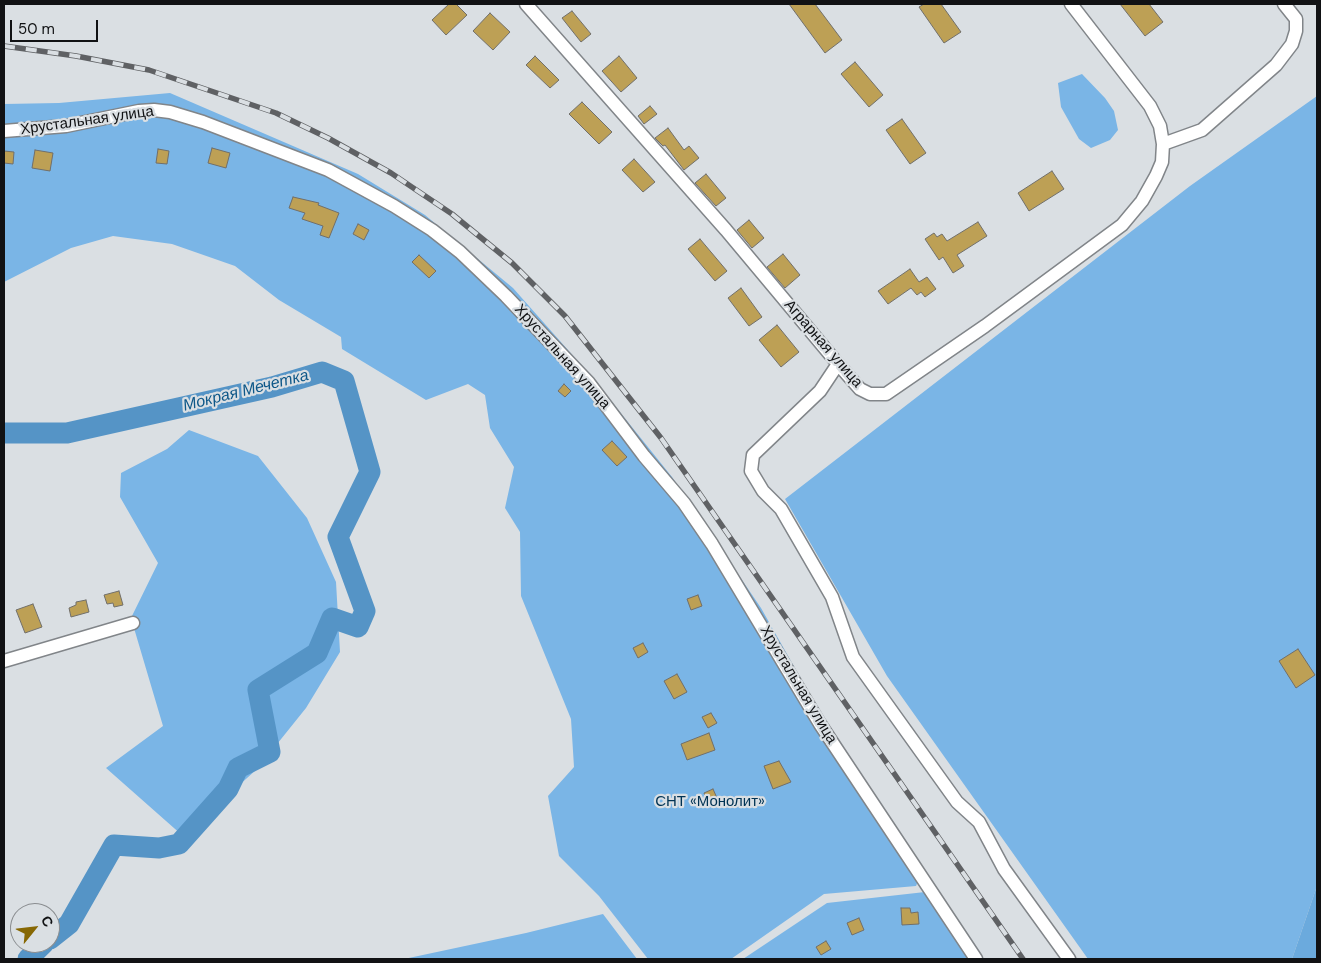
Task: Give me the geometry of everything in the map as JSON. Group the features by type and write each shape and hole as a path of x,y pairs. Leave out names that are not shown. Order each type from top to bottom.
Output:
{"street":[{"name":"Аграрная улица","path":"526,4 726,230 860,389 870,394 886,394 985,326 1122,225 1142,201 1162,162 1163,144"},
{"path":"1071,4 1150,106 1160,126 1163,144 1202,130 1276,65 1292,44 1296,31 1296,19 1284,4"},
{"name":"Хрустальная улица","path":"4,131 66,126 139,110 170,112 203,122 328,170 394,206 432,230 460,252 506,296 589,383 644,456 684,503 712,544 816,718 923,882 976,959"},
{"path":"838,364 820,391 753,455 751,471 763,491 781,509 832,597 853,658 957,802 979,822 1004,869 1069,959"},
{"path":"4,661 133,623"}],"green space":[{"path":"1082,74 1105,98 1114,111 1118,130 1110,140 1091,148 1079,139 1061,107 1058,83"},
{"name":"СНТ «Монолит»","path":"170,93 358,174 425,215 513,288 591,376 672,477 761,608 822,716 921,874 916,886 824,894 731,959 648,959 599,896 559,856 548,796 574,767 571,719 521,596 520,532 505,508 514,467 490,428 485,395 468,384 426,400 342,349 341,337 279,300 235,266 172,244 113,236 71,248 4,282 4,104 59,103"},
{"path":"1317,96 1317,886 1292,959 1088,959 887,676 785,499 1190,186"},
{"path":"189,430 258,456 307,518 336,582 340,652 306,708 257,769 183,836 106,768 163,726 131,618 158,563 120,497 121,473 167,449"},
{"path":"925,892 970,959 743,959 827,903"},
{"path":"603,914 637,959 404,959 526,933"}],"shaded area":[{"path":"1317,886 1317,959 1292,959"}],"building":[{"path":"449,4 456,4 467,15 446,35 432,20"},
{"path":"789,4 815,4 842,40 825,53"},
{"path":"924,4 941,4 961,32 944,43 919,7"},
{"path":"1120,4 1149,4 1163,22 1145,36"},
{"path":"572,11 591,34 581,42 562,18"},
{"path":"490,13 510,32 493,50 473,31"},
{"path":"535,56 559,80 550,88 526,65"},
{"path":"619,56 637,78 621,92 602,71"},
{"path":"855,62 883,95 869,107 841,74"},
{"path":"582,102 612,132 599,144 569,114"},
{"path":"650,106 657,114 644,124 638,116"},
{"path":"902,119 926,153 910,164 886,130"},
{"path":"668,128 684,150 689,146 699,158 684,170 665,145 663,146 655,138"},
{"path":"212,148 230,153 226,168 208,163"},
{"path":"158,149 169,151 167,164 156,163"},
{"path":"35,150 53,153 50,171 32,168"},
{"path":"4,151 14,152 13,164 4,163"},
{"path":"634,159 655,182 643,192 622,170"},
{"path":"1052,171 1064,189 1029,211 1018,193"},
{"path":"706,174 726,198 716,206 695,183"},
{"path":"293,197 319,203 318,205 339,213 329,238 320,235 323,226 302,219 305,213 289,208"},
{"path":"749,220 764,238 752,248 737,230"},
{"path":"978,222 987,236 957,255 964,266 953,273 943,257 939,260 925,239 934,233 937,237 942,234 947,241"},
{"path":"358,224 369,230 364,240 353,234"},
{"path":"700,239 727,271 715,281 688,249"},
{"path":"783,254 800,275 785,288 767,267"},
{"path":"419,255 436,271 429,278 412,262"},
{"path":"910,269 919,282 927,277 936,289 925,297 921,292 917,295 911,288 888,304 878,291"},
{"path":"741,288 762,317 749,326 728,298"},
{"path":"777,325 799,352 781,367 759,340"},
{"path":"564,384 571,391 565,397 558,391"},
{"path":"612,441 627,457 617,466 602,450"},
{"path":"119,591 123,605 114,607 113,603 107,604 104,595"},
{"path":"698,595 702,606 691,610 687,599"},
{"path":"86,600 89,612 71,617 69,608 76,605 76,602"},
{"path":"33,604 42,627 25,633 16,610"},
{"path":"643,643 648,652 638,658 633,648"},
{"path":"1298,649 1315,675 1296,688 1279,661"},
{"path":"677,674 687,692 674,699 664,681"},
{"path":"711,713 717,723 708,728 702,717"},
{"path":"709,733 715,750 687,760 681,744"},
{"path":"779,761 791,782 773,789 764,766"},
{"path":"713,789 717,798 707,802 704,793"},
{"path":"901,908 910,908 911,913 918,912 919,924 902,925"},
{"path":"859,918 864,930 852,935 847,923"},
{"path":"826,941 831,949 821,955 816,947"}],"waterway":[{"name":"Мокрая Мечетка","path":"4,433 67,433 272,387 322,372 344,381 370,472 338,537 365,611 358,627 332,618 317,653 258,690 270,752 238,768 228,789 179,844 159,848 114,845 69,924 60,931"},
{"name":"Мокрая Мечетка","path":"28,959 34,953"}],"railway":[{"path":"4,46 76,56 149,70 276,113 328,138 391,173 452,214 512,263 565,316 661,438 1023,959"}]}
